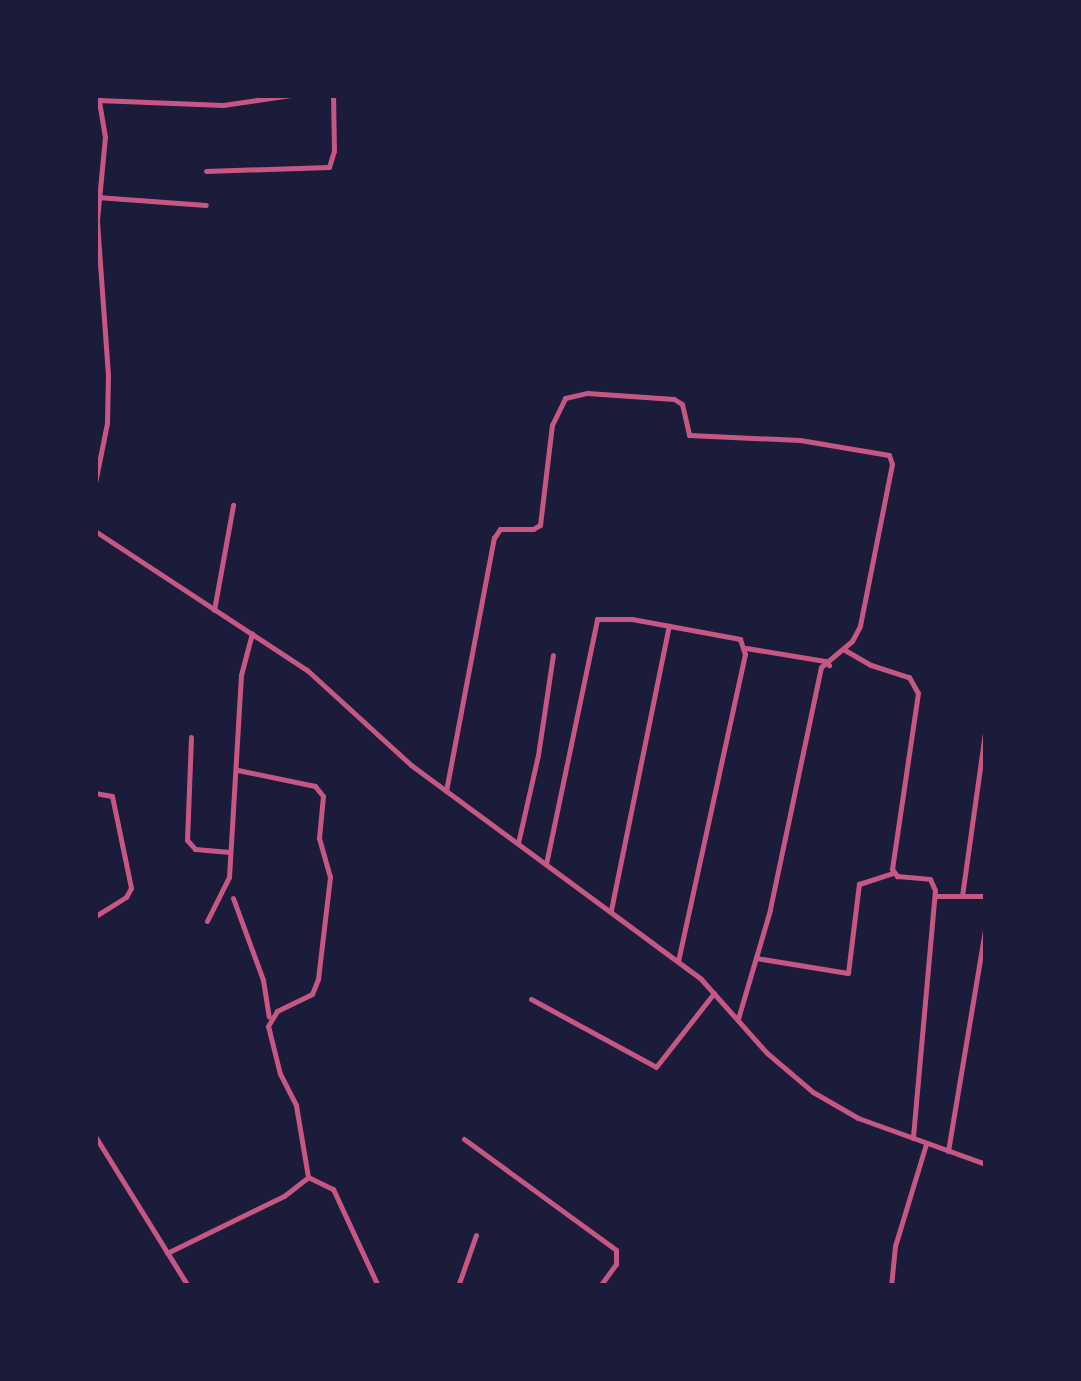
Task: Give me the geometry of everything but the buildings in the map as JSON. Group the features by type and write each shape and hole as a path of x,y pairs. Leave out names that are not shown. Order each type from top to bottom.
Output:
{"street":[{"path":"222,95 223,106"},
{"path":"95,483 107,423 108,374 97,197 105,137 97,98 223,106 290,95"},
{"path":"206,170 328,167 334,160 333,95"},
{"path":"97,197 206,205"},
{"path":"446,791 494,538 500,529 540,525 552,426 570,395 674,400 682,404 689,435 800,440 889,455 892,464 860,626 844,649 827,663 738,1019"},
{"path":"214,610 233,504"},
{"path":"95,531 307,670 446,791 678,961 714,992 767,1054 813,1092 858,1118 986,1164"},
{"path":"546,864 597,619 736,637 745,647 827,663"},
{"path":"611,910 669,626"},
{"path":"207,921 225,890 232,852 241,676 252,633"},
{"path":"678,961 745,647"},
{"path":"844,649 871,665 909,678 916,686 893,873"},
{"path":"518,844 538,755 553,655"},
{"path":"962,896 986,726"},
{"path":"191,737 186,840 195,850 232,852"},
{"path":"238,770 315,786 324,796 320,838 330,877 318,979 312,994 278,1010 270,1020"},
{"path":"95,793 109,793 114,800 130,888 126,897 95,916"},
{"path":"756,958 848,973 859,884 893,873 930,880 935,896 912,1139"},
{"path":"935,896 986,896"},
{"path":"233,898 263,980 270,1020 268,1034 280,1074 296,1105 308,1177"},
{"path":"948,1151 986,924"},
{"path":"532,999 656,1066 714,992"},
{"path":"95,1136 188,1286"},
{"path":"464,1139 616,1250 616,1264 600,1286"},
{"path":"891,1286 895,1246 926,1144"},
{"path":"167,1252 284,1196 308,1177"},
{"path":"308,1177 333,1190 378,1286"},
{"path":"458,1286 476,1235"}]}
